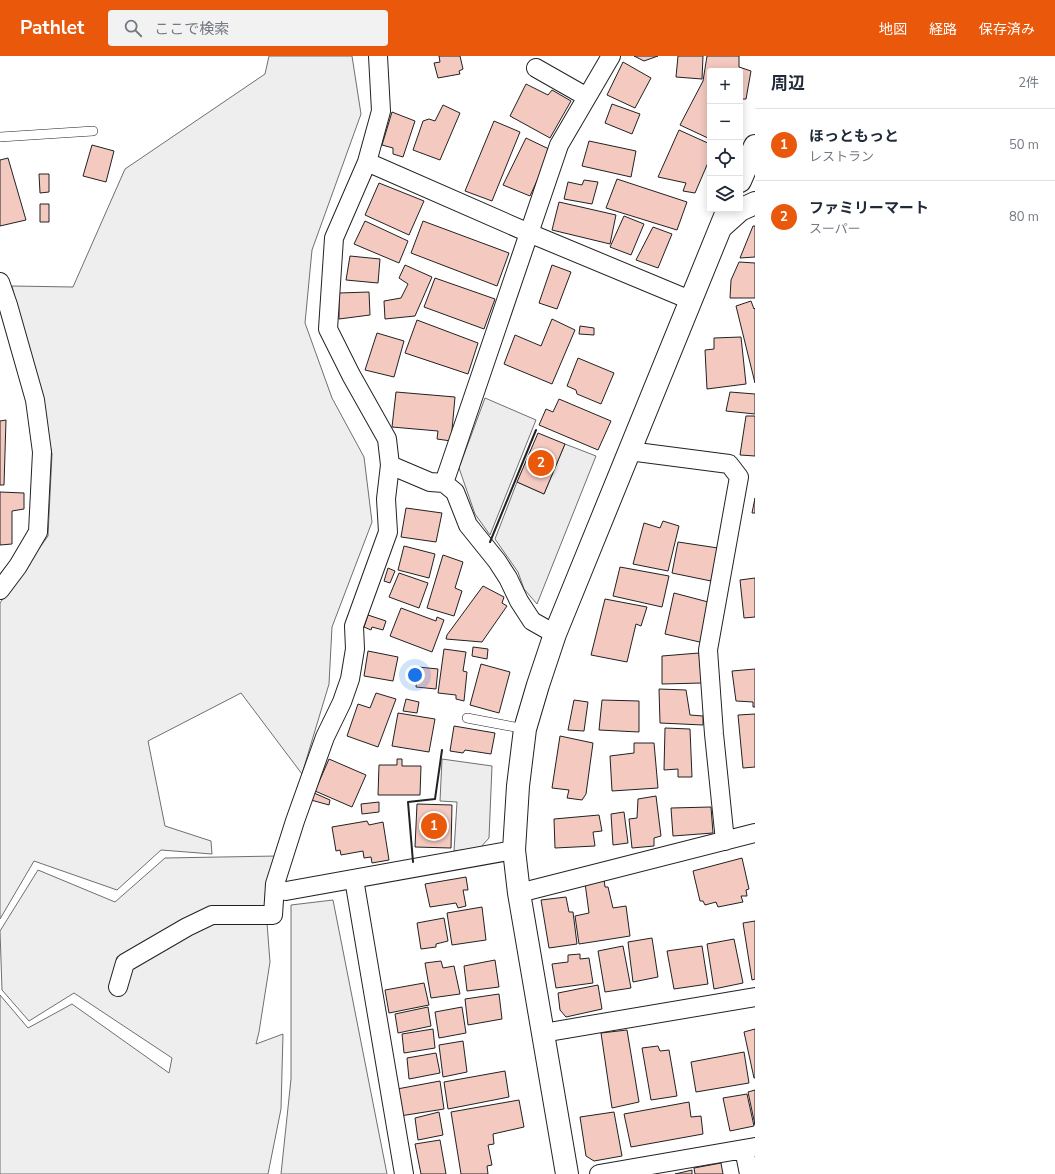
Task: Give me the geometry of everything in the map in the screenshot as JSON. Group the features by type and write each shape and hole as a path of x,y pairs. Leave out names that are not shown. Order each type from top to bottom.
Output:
{"street":[{"path":"118,987 125,963 187,927 212,915 272,915 275,884 295,820 324,737 342,702 350,679 355,649 354,626 388,532 386,499 390,465 387,439 351,375 328,329 334,238 367,162 381,111 378,56"},
{"path":"444,483 559,145 611,56"},
{"path":"536,68 587,97"},
{"path":"742,176 755,146"},
{"path":"367,162 529,233 690,300"},
{"path":"568,1174 519,893 514,850 518,786 525,729 555,634 690,300 725,218 755,203"},
{"path":"0,282 35,400 42,452 38,532 18,566 0,590"},
{"path":"629,451 729,464 739,477 708,650 714,734 725,841"},
{"path":"390,465 430,482 444,483 455,492 468,524 497,560 519,601 532,621 555,634"},
{"path":"519,893 755,833"},
{"path":"286,891 514,850"},
{"path":"354,879 404,1174"},
{"path":"543,1033 755,997"},
{"path":"599,1174 749,1148 749,1174"}],"lane":[{"path":"0,137 93,131"},
{"path":"466,718 525,729"}],"shaded area":[{"path":"269,56 352,56 361,114 312,250 305,323 332,398 364,457 372,522 332,627 329,684 302,774 241,693 148,741 165,826 211,841 212,854 161,850 117,890 34,861 0,919 0,603 48,536 52,454 12,286 73,287 125,169 265,74"},
{"path":"485,398 536,420 490,535 475,514 459,468"},
{"path":"565,444 596,456 537,604 524,589 518,572 495,539 517,482 544,494"},
{"path":"442,759 492,766 489,838 480,848 454,851 457,802 440,801"},
{"path":"277,856 266,910 270,962 256,1044 283,1034 281,1109 268,1174 0,1174 0,995 28,1028 72,1004 169,1073 172,1058 74,993 29,1021 2,990 0,931 38,870 115,902 165,858"},
{"path":"333,900 387,1174 281,1174 291,1079 291,905"}],"building":[{"path":"439,56 460,56 463,69 459,71 460,74 438,78 434,63 440,62"},
{"path":"634,56 658,56 644,61"},
{"path":"678,56 703,56 702,79 676,77"},
{"path":"707,56 739,56 739,67 742,68 707,68 707,138 680,125 703,81"},
{"path":"623,62 651,78 635,108 607,95"},
{"path":"743,68 751,71 746,99 743,99"},
{"path":"526,84 548,95 552,90 571,101 550,138 510,116"},
{"path":"612,104 640,114 632,134 605,123"},
{"path":"443,105 460,113 440,160 413,150 423,121 429,119 435,121"},
{"path":"392,112 415,121 403,157 393,154 393,148 382,145"},
{"path":"494,121 520,132 492,201 465,191"},
{"path":"679,130 707,143 707,165 695,193 683,191 686,183 658,177"},
{"path":"526,138 551,150 530,196 503,185"},
{"path":"589,141 636,151 631,177 582,166"},
{"path":"92,145 114,151 106,182 83,176"},
{"path":"8,158 26,220 0,226 0,160"},
{"path":"39,174 49,174 49,192 40,193"},
{"path":"617,179 687,202 677,230 606,208"},
{"path":"584,180 598,182 592,204 564,199 568,182 582,185"},
{"path":"379,183 424,201 409,235 365,215"},
{"path":"559,202 616,215 610,244 552,230"},
{"path":"40,204 49,204 49,222 40,222"},
{"path":"624,216 644,224 631,255 610,247"},
{"path":"365,221 408,241 399,263 354,244"},
{"path":"423,221 509,253 497,286 411,253"},
{"path":"753,226 755,226 755,257 740,258"},
{"path":"653,227 672,234 658,268 636,260"},
{"path":"350,256 380,259 378,283 346,280"},
{"path":"739,262 755,263 755,298 730,298 731,280"},
{"path":"405,265 432,277 415,316 385,319 384,301 401,298 408,284 399,278"},
{"path":"552,265 571,272 557,309 539,303"},
{"path":"435,278 495,299 484,329 424,307"},
{"path":"369,292 370,315 339,319 339,293"},
{"path":"751,301 754,309 755,308 755,383 736,306"},
{"path":"552,319 575,330 552,384 504,364 515,335 541,346"},
{"path":"417,320 478,343 468,374 405,353"},
{"path":"580,326 594,328 594,335 579,334"},
{"path":"377,333 404,341 394,377 365,370"},
{"path":"741,337 746,384 707,389 705,350 714,349 714,338"},
{"path":"578,358 614,373 601,404 577,394 576,390 567,386"},
{"path":"396,392 455,397 451,441 437,439 438,431 392,427"},
{"path":"730,392 755,394 755,414 726,411"},
{"path":"559,399 611,421 598,450 539,425 546,409 553,412"},
{"path":"746,416 755,416 755,456 740,455"},
{"path":"6,420 4,485 0,485 0,421"},
{"path":"538,433 565,444 544,494 517,482"},
{"path":"0,492 24,493 24,509 12,511 12,544 0,545"},
{"path":"755,498 755,513 752,513"},
{"path":"406,508 442,513 436,542 401,537"},
{"path":"663,521 679,526 668,571 633,564 644,523 660,528"},
{"path":"678,542 718,548 711,581 672,573"},
{"path":"404,546 435,554 429,578 398,570"},
{"path":"443,555 463,562 455,588 462,591 454,616 427,608"},
{"path":"620,567 669,576 662,607 613,596"},
{"path":"388,568 395,571 390,583 384,581"},
{"path":"399,573 428,583 419,608 389,597"},
{"path":"755,578 755,617 744,618 740,580"},
{"path":"483,586 504,597 502,603 507,606 482,642 446,639 447,635"},
{"path":"674,593 712,603 704,643 665,634"},
{"path":"605,599 647,607 641,626 636,624 627,662 591,655"},
{"path":"401,608 436,621 437,617 444,620 432,652 390,636"},
{"path":"368,615 386,621 383,630 372,627 371,630 364,627"},
{"path":"473,647 488,649 487,659 472,656"},
{"path":"444,649 466,652 463,671 467,672 464,701 456,699 456,695 438,693"},
{"path":"368,651 398,657 393,681 364,676"},
{"path":"699,653 702,683 662,684 662,656"},
{"path":"481,664 510,672 499,713 470,705"},
{"path":"418,667 438,669 436,689 416,687"},
{"path":"755,669 755,707 753,707 753,702 736,701 732,671"},
{"path":"659,689 686,690 690,715 703,716 703,725 660,723"},
{"path":"376,693 396,699 378,747 347,736 358,704 370,708"},
{"path":"406,699 419,702 417,713 403,711"},
{"path":"574,700 588,702 584,731 568,730"},
{"path":"602,700 639,701 639,732 599,730"},
{"path":"398,713 435,719 429,752 392,746"},
{"path":"755,714 755,767 743,768 738,715"},
{"path":"454,726 495,733 491,754 465,750 463,753 450,751"},
{"path":"665,728 690,729 692,777 678,777 678,769 664,770"},
{"path":"560,736 593,743 586,794 582,800 567,798 569,790 552,788"},
{"path":"634,743 654,743 658,788 612,791 610,756 634,753"},
{"path":"329,759 366,775 352,807 315,791"},
{"path":"397,759 402,759 402,766 421,766 420,795 378,795 379,765 397,765"},
{"path":"314,793 330,800 329,805 311,800"},
{"path":"656,796 661,836 654,838 654,846 632,848 629,819 637,818 638,799"},
{"path":"379,802 379,812 362,814 361,804"},
{"path":"417,804 452,805 451,848 415,847"},
{"path":"711,807 713,833 673,836 671,808"},
{"path":"624,812 628,843 613,845 611,814"},
{"path":"599,815 602,831 593,832 595,846 555,848 554,819"},
{"path":"367,821 369,825 383,822 389,860 372,863 371,857 364,858 363,851 341,855 340,850 336,851 332,827"},
{"path":"742,858 749,889 746,890 747,896 741,896 743,902 718,907 716,902 705,905 703,901 700,901 693,871"},
{"path":"466,877 468,890 463,890 466,906 458,908 456,903 430,907 425,884"},
{"path":"604,879 605,887 608,887 613,908 626,906 630,936 579,944 575,916 589,913 585,883"},
{"path":"566,897 569,912 573,912 577,944 549,948 541,900"},
{"path":"482,907 486,940 452,945 447,913"},
{"path":"444,918 448,941 436,944 436,947 421,949 417,923"},
{"path":"755,921 755,979 752,980 743,923"},
{"path":"652,938 658,977 633,982 628,942"},
{"path":"734,939 743,983 714,989 707,944"},
{"path":"623,946 631,988 605,992 598,951"},
{"path":"702,946 708,984 674,989 667,951"},
{"path":"580,954 580,959 589,958 593,983 556,988 552,964 568,962 568,955"},
{"path":"495,960 499,987 467,991 464,966"},
{"path":"441,961 443,968 454,966 460,994 431,998 425,963"},
{"path":"424,983 429,1005 389,1013 385,990"},
{"path":"598,985 602,1009 566,1017 560,1010 558,993"},
{"path":"499,994 502,1019 468,1025 465,999"},
{"path":"428,1007 431,1026 398,1033 395,1014"},
{"path":"462,1007 466,1033 439,1038 435,1012"},
{"path":"433,1029 435,1048 404,1053 402,1034"},
{"path":"755,1029 755,1078 754,1078 744,1032"},
{"path":"627,1030 639,1102 612,1108 601,1033"},
{"path":"463,1041 467,1072 443,1077 439,1045"},
{"path":"658,1046 660,1051 669,1050 677,1096 651,1100 642,1048"},
{"path":"744,1052 749,1083 696,1092 691,1062"},
{"path":"436,1053 440,1073 409,1079 407,1058"},
{"path":"505,1071 509,1097 448,1109 444,1082"},
{"path":"440,1081 444,1109 400,1116 397,1089"},
{"path":"755,1090 755,1125 748,1092"},
{"path":"747,1094 754,1126 730,1131 723,1098"},
{"path":"519,1100 524,1127 493,1134 494,1144 488,1145 492,1165 487,1166 488,1174 461,1174 451,1112"},
{"path":"689,1102 691,1117 701,1116 703,1134 631,1147 624,1114"},
{"path":"439,1112 443,1135 418,1140 415,1118"},
{"path":"614,1112 622,1156 594,1161 586,1156 580,1117"},
{"path":"440,1140 446,1174 421,1174 415,1144"},
{"path":"721,1163 723,1174 695,1174 694,1168"},
{"path":"692,1170 692,1174 675,1174"}],"wall":[{"path":"490,542 536,430"},
{"path":"413,862 408,802 435,799 442,750"}],"place":[{"name":"ファミリーマート","path":"541,463"},
{"name":"ほっともっと","path":"434,826"}]}
